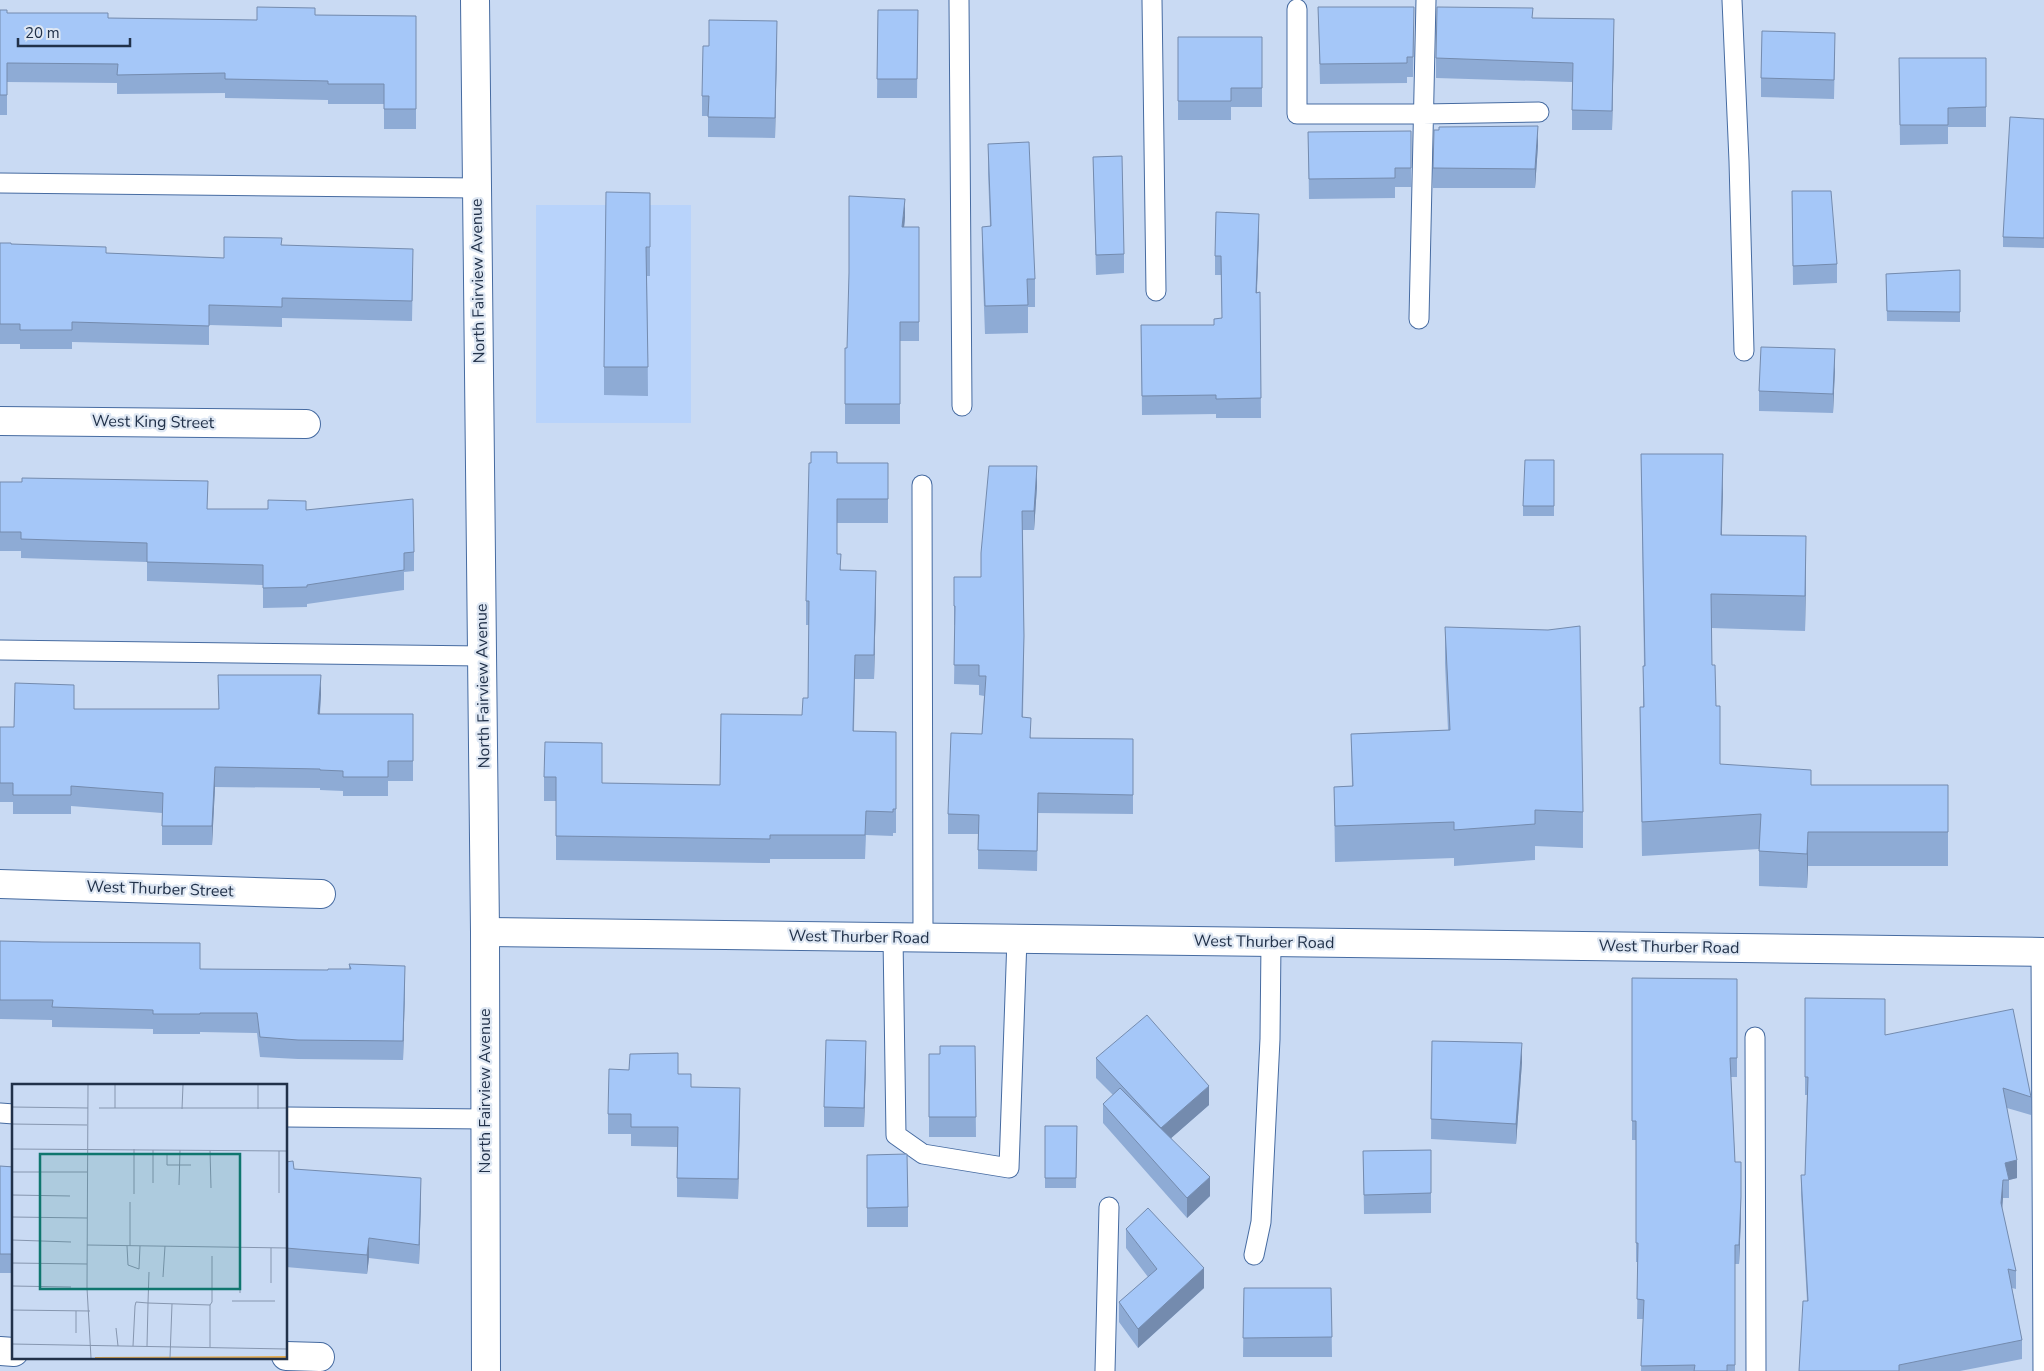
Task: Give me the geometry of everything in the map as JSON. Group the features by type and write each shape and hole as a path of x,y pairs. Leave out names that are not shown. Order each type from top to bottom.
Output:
{"street":[{"name":"North Fairview Avenue","path":"475,0 485,932 486,1371"},
{"name":"West King Street","path":"0,421 306,424"},
{"name":"West Thurber Street","path":"0,884 321,894"},
{"name":"West Thurber Road","path":"485,932 2042,952"},
{"path":"288,1356 320,1357"}],"lane":[{"path":"959,0 962,406"},
{"path":"1152,0 1156,291"},
{"path":"1418,319 1426,0"},
{"path":"1732,0 1744,351"},
{"path":"1296,9 1297,114 1539,112"},
{"path":"0,183 477,188"},
{"path":"922,485 923,937"},
{"path":"0,650 482,656"},
{"path":"893,937 896,1136 923,1154 1009,1168 1017,938"},
{"path":"1254,1255 1262,1207 1270,1039 1271,942"},
{"path":"2042,952 2043,1371"},
{"path":"1755,1037 1756,1371"},
{"path":"288,1116 485,1119"},
{"path":"1105,1371 1109,1207"}],"shaded area":[{"path":"536,205 691,205 691,423 536,423"}],"building":[{"path":"257,7 315,8 315,15 416,16 416,109 384,109 384,84 328,84 328,81 225,79 225,73 117,75 118,64 7,63 7,95 0,95 0,10 7,10 7,13 108,13 108,18 257,20"},
{"path":"1318,7 1414,7 1413,57 1407,57 1407,63 1320,64"},
{"path":"1437,7 1533,8 1532,18 1614,19 1612,111 1572,110 1573,63 1436,58"},
{"path":"878,10 918,10 917,79 877,79"},
{"path":"709,20 777,21 775,118 708,117 709,96 702,96 703,46 709,46"},
{"path":"1762,31 1835,33 1834,80 1761,78"},
{"path":"1178,37 1262,37 1262,88 1231,88 1231,101 1178,101"},
{"path":"1899,58 1986,58 1986,107 1948,108 1948,125 1900,125"},
{"path":"2010,117 2044,119 2044,238 2003,237"},
{"path":"1538,126 1535,169 1433,168 1434,130 1439,130 1439,127"},
{"path":"1411,131 1411,168 1395,168 1395,178 1309,179 1308,132"},
{"path":"1029,142 1035,279 1027,279 1028,305 985,306 982,227 991,226 988,144"},
{"path":"1122,156 1124,254 1096,255 1093,157"},
{"path":"1792,191 1831,191 1837,264 1793,266"},
{"path":"606,192 650,193 650,247 646,247 648,367 604,367"},
{"path":"849,196 905,199 902,227 919,227 919,322 900,322 900,404 845,404"},
{"path":"1216,212 1259,214 1256,293 1260,292 1261,398 1216,399 1216,395 1142,396 1141,325 1214,325 1214,319 1222,318 1221,256 1215,256"},
{"path":"224,237 282,238 281,245 413,249 412,301 282,298 282,307 209,305 209,326 72,322 72,330 20,330 20,324 0,324 0,243 106,247 106,253 224,258"},
{"path":"1960,270 1960,312 1887,311 1886,274"},
{"path":"1761,347 1835,349 1833,394 1759,391"},
{"path":"811,452 837,452 837,463 888,463 888,499 837,499 837,554 841,554 840,570 876,571 874,655 855,655 853,731 896,732 896,809 893,809 893,812 866,811 865,835 770,835 770,839 556,836 556,777 544,777 545,742 602,743 602,783 720,785 721,714 802,715 803,698 808,698 809,601 806,601 809,463 811,463"},
{"path":"1641,454 1723,454 1721,535 1806,536 1805,596 1711,594 1712,665 1715,665 1716,706 1720,706 1720,764 1811,770 1811,785 1948,785 1948,832 1808,832 1807,854 1759,851 1761,814 1642,822 1640,707 1644,707 1643,666 1645,666"},
{"path":"1525,460 1554,460 1554,506 1523,506"},
{"path":"989,466 1037,466 1034,511 1022,511 1024,636 1022,717 1031,718 1030,738 1133,739 1133,795 1038,793 1037,851 978,850 979,815 948,814 951,733 982,734 986,676 979,676 979,665 954,665 954,577 981,577 981,553"},
{"path":"22,478 208,481 207,509 268,509 268,500 306,501 306,510 413,499 414,552 404,553 404,570 307,585 307,587 263,588 263,565 147,562 147,543 21,539 21,532 0,532 0,482 22,482"},
{"path":"1580,626 1583,812 1535,810 1535,824 1454,830 1454,822 1335,826 1334,787 1353,786 1351,734 1450,730 1445,627 1548,630"},
{"path":"218,675 321,675 318,714 413,714 413,761 388,761 388,777 343,777 343,771 320,769 215,767 212,826 162,826 163,793 71,786 71,795 13,795 13,783 0,783 0,727 14,727 15,683 74,685 74,709 219,709"},
{"path":"0,941 200,943 200,969 328,970 351,969 349,964 405,966 403,1041 298,1040 260,1037 257,1013 153,1014 153,1010 52,1007 53,1000 0,1000"},
{"path":"1632,978 1737,979 1737,1058 1730,1058 1735,1162 1741,1162 1741,1197 1739,1245 1735,1245 1735,1365 1727,1365 1727,1371 1694,1371 1695,1365 1641,1366 1644,1300 1637,1299 1636,1121 1632,1121"},
{"path":"1805,998 1885,999 1885,1035 2013,1009 2031,1097 2003,1088 2017,1160 2005,1163 2009,1180 2003,1180 2001,1203 2016,1271 2008,1269 2022,1340 1899,1365 1899,1371 1799,1371 1803,1301 1808,1301 1801,1175 1805,1175 1808,1077 1805,1077"},
{"path":"1147,1015 1209,1086 1161,1128 1096,1058"},
{"path":"826,1040 866,1041 864,1108 824,1107"},
{"path":"1432,1041 1522,1043 1516,1124 1431,1119"},
{"path":"940,1046 975,1046 976,1117 929,1117 929,1054 940,1054"},
{"path":"678,1053 678,1074 691,1074 691,1087 740,1088 738,1179 677,1178 678,1127 631,1127 631,1114 608,1114 609,1069 629,1070 630,1054"},
{"path":"1120,1088 1210,1177 1187,1198 1103,1104"},
{"path":"1045,1126 1077,1126 1076,1178 1045,1178"},
{"path":"1431,1150 1431,1193 1364,1195 1363,1151"},
{"path":"907,1154 908,1207 867,1208 867,1155"},
{"path":"293,1161 294,1169 421,1178 419,1245 369,1238 367,1255 288,1248 288,1162"},
{"path":"0,1166 12,1167 12,1254 0,1254"},
{"path":"1148,1208 1204,1268 1138,1329 1119,1302 1157,1269 1126,1229"},
{"path":"1244,1288 1331,1288 1332,1337 1243,1338"}]}
